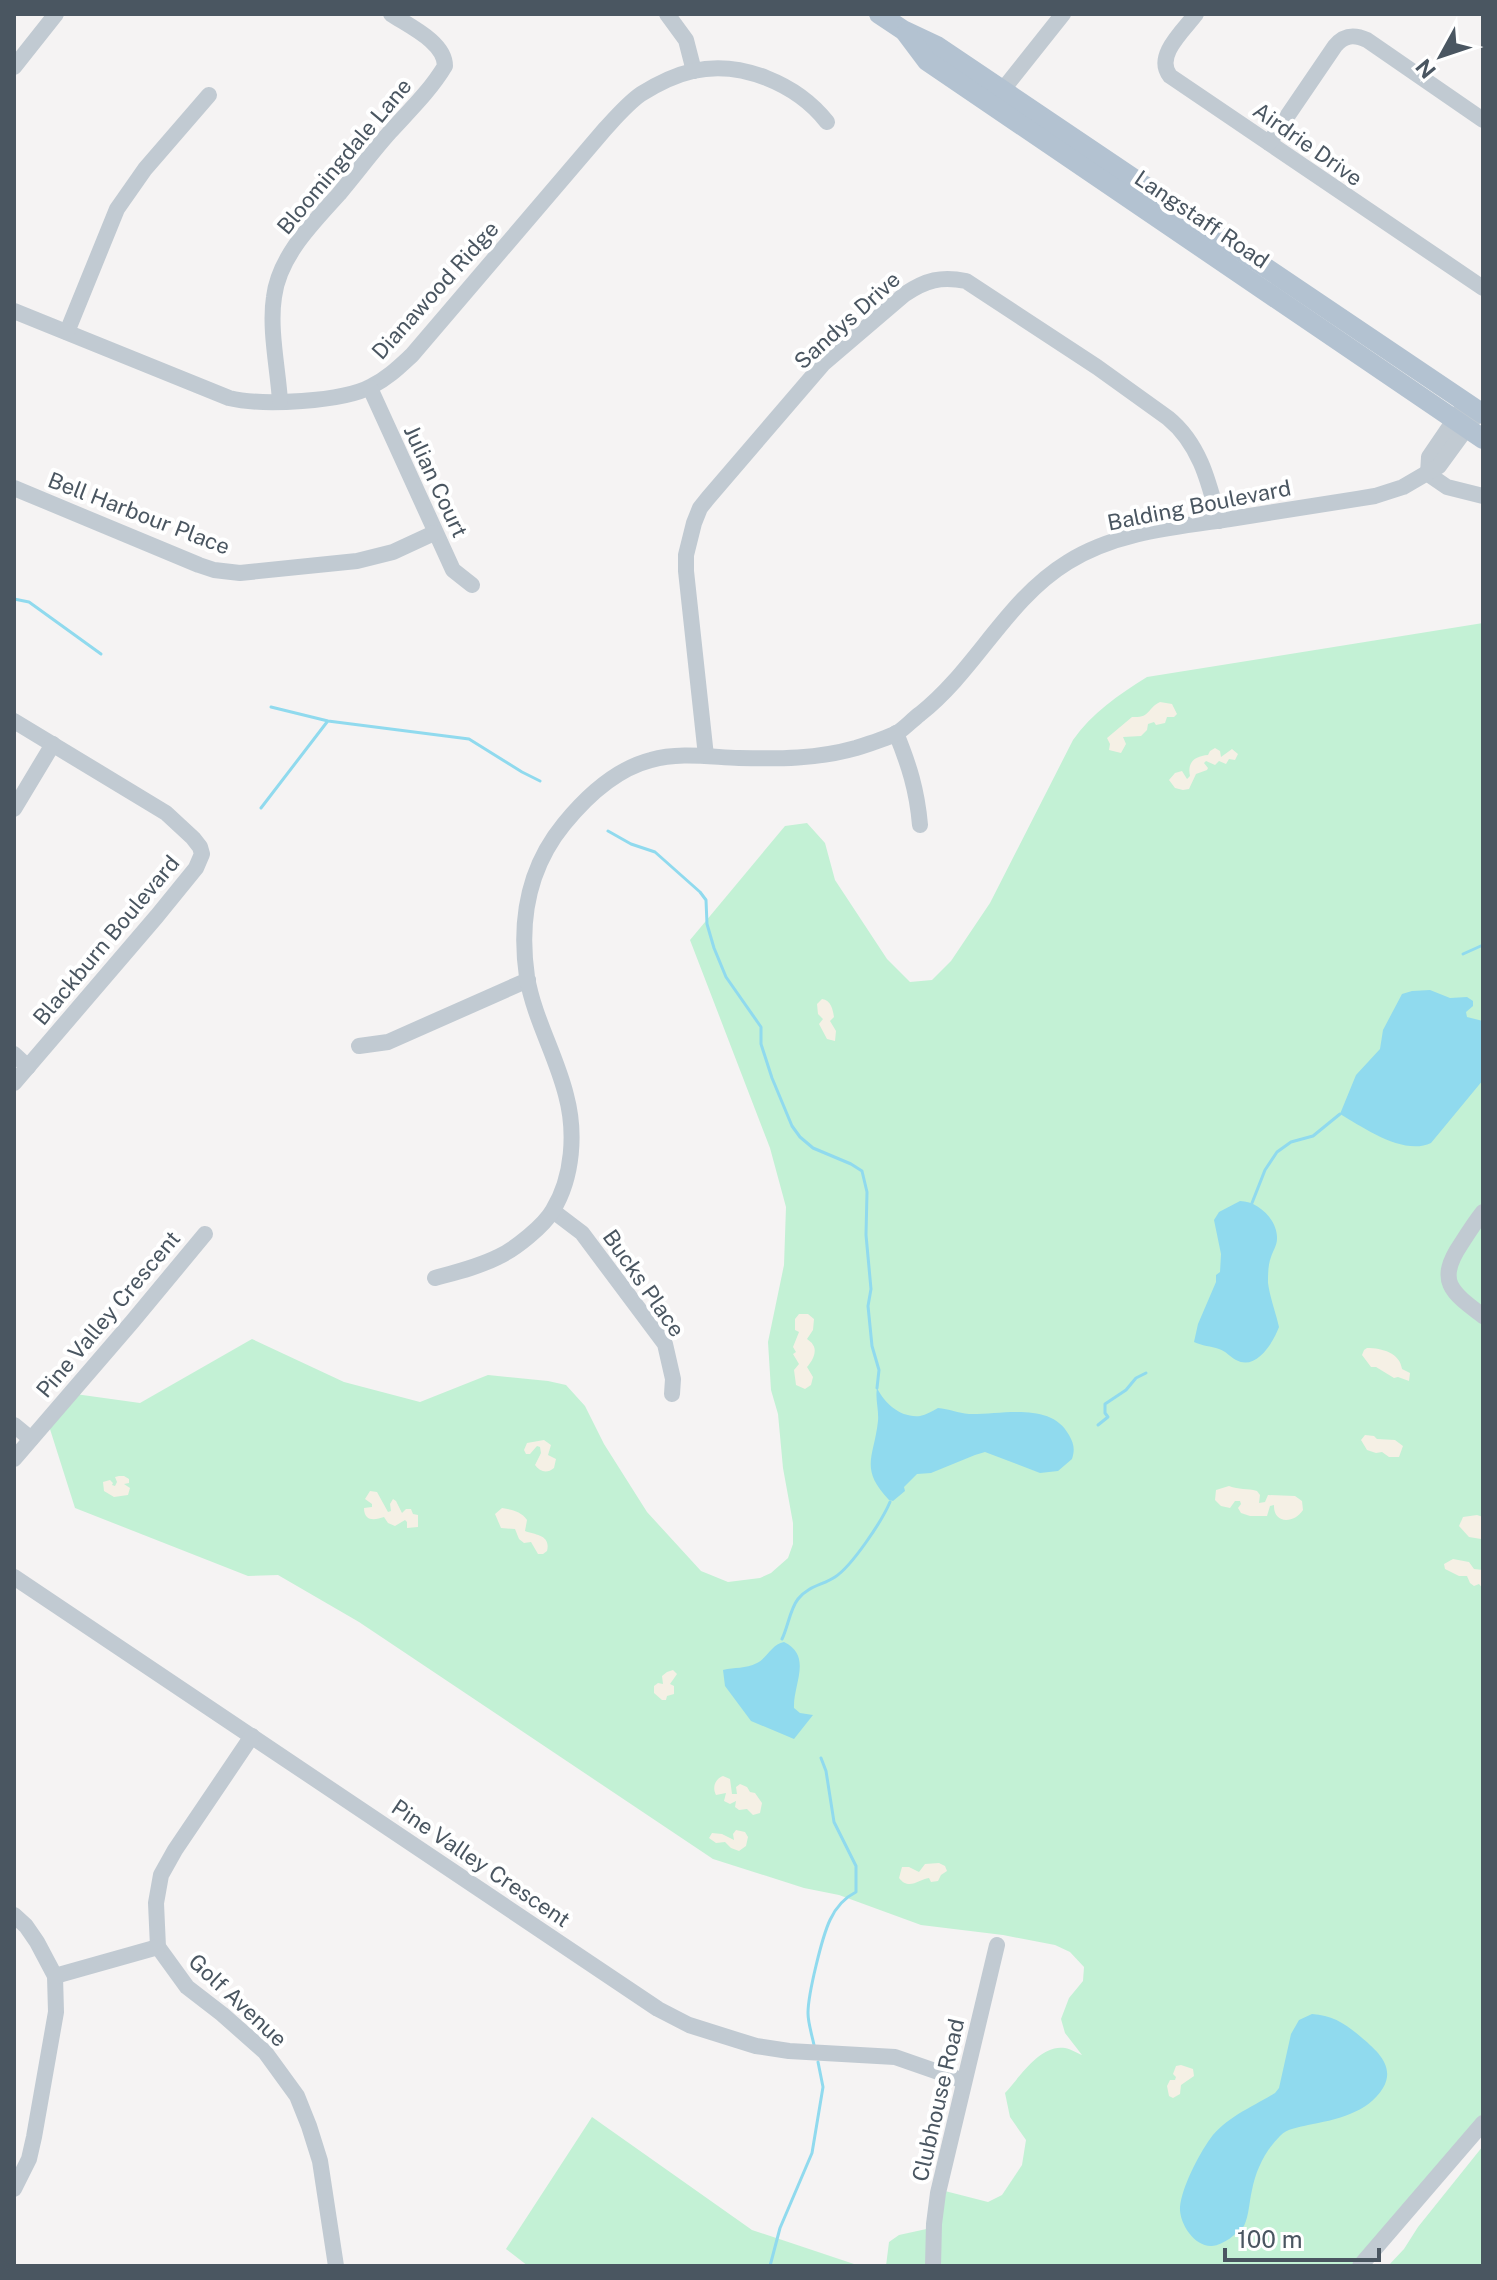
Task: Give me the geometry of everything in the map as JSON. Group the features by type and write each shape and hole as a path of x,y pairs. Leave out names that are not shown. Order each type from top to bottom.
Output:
{"main road":[{"name":"Langstaff Road","path":"879,14 903,30 927,61 997,97 1472,419"}],"street":[{"path":"14,67 56,14"},
{"name":"Bloomingdale Lane","path":"280,401 273,315 274,294 283,267 315,221 430,89 445,66 443,53 391,14"},
{"path":"667,14 686,40 694,71"},
{"path":"997,97 1063,14"},
{"name":"Airdrie Drive","path":"1196,14 1164,59 1170,76 1483,288"},
{"path":"1269,143 1335,46 1347,37 1358,36 1367,40 1483,120"},
{"name":"Dianawood Ridge","path":"14,311 229,398 255,402 325,398 370,388 392,374 412,355 639,95 694,71 718,69 744,72 786,87 813,105 827,122"},
{"path":"67,332 123,199 209,95"},
{"name":"Sandys Drive","path":"706,756 686,571 686,555 700,508 823,364 919,285 934,279 966,281 1168,418 1190,440 1198,455 1219,521"},
{"name":"Julian Court","path":"370,388 453,570 472,585"},
{"path":"1472,419 1429,457 1428,474 1447,487 1483,496"},
{"name":"Balding Boulevard","path":"435,1278 501,1256 531,1234 553,1211 567,1172 571,1152 571,1115 528,980 524,934 530,891 538,865 564,824 594,792 624,771 651,760 706,756 800,758 828,755 896,733 944,694 1031,591 1067,562 1091,550 1113,541 1152,532 1375,496 1403,487 1428,474"},
{"name":"Bell Harbour Place","path":"14,488 199,565 223,572 357,561 393,552 434,533"},
{"name":"Blackburn Boulevard","path":"14,721 166,813 198,843 202,854 196,868 14,1083"},
{"path":"896,733 913,779 920,825"},
{"path":"14,809 53,744"},
{"path":"359,1046 388,1042 528,980"},
{"path":"14,1054 28,1067"},
{"name":"Bucks Place","path":"553,1211 582,1233 665,1344 673,1379 672,1394"},
{"path":"1483,1212 1451,1258 1447,1269 1449,1282 1456,1293 1483,1316"},
{"name":"Pine Valley Crescent","path":"14,1459 205,1234"},
{"path":"14,1425 31,1439"},
{"name":"Pine Valley Crescent","path":"14,1577 633,1994 689,2025 767,2048 895,2057 964,2081"},
{"name":"Golf Avenue","path":"252,1736 161,1875 156,1903 158,1947 187,1987 265,2052 297,2096 320,2161 336,2266"},
{"path":"14,1915 37,1942 55,1976 56,2012 29,2159 14,2189"},
{"name":"Clubhouse Road","path":"933,2266 938,2193 997,1945"},
{"path":"55,1976 158,1947"},
{"path":"1360,2266 1483,2123"}],"green space":[{"path":"1483,623 1483,2124 1365,2266 886,2266 889,2242 899,2235 931,2228 945,2191 988,2202 1002,2195 1022,2165 1026,2140 1010,2117 1005,2093 1031,2063 1047,2051 1065,2048 1082,2055 1065,2033 1061,2019 1069,1998 1083,1981 1084,1967 1070,1952 1055,1945 1003,1935 921,1925 839,1895 804,1888 713,1859 359,1622 278,1575 248,1576 75,1508 49,1426 68,1393 140,1403 252,1339 344,1382 420,1402 488,1375 548,1381 566,1385 585,1406 604,1444 647,1512 701,1571 728,1582 760,1578 771,1573 788,1558 793,1544 793,1523 783,1468 778,1414 771,1390 768,1342 784,1265 786,1207 770,1148 690,940 785,826 807,823 825,843 835,880 887,959 910,982 932,980 951,961 990,903 1073,740 1097,713 1136,684 1147,677"},
{"path":"592,2117 752,2230 860,2266 528,2266 506,2249"},
{"path":"1483,2146 1483,2266 1388,2266 1404,2249"}],"sand":[{"path":"1160,702 1172,704 1177,714 1167,717 1165,723 1148,724 1141,736 1123,737 1126,744 1121,753 1109,750 1107,738 1132,717 1146,715"},
{"path":"1215,748 1220,751 1221,757 1232,749 1238,754 1235,760 1229,759 1226,764 1219,761 1215,765 1206,761 1207,770 1196,774 1189,789 1175,788 1169,780 1175,773 1182,771 1187,779 1193,761 1208,755"},
{"path":"822,999 828,1001 832,1008 834,1017 830,1021 836,1031 835,1041 827,1039 819,1024 823,1019 818,1014 817,1004"},
{"path":"799,1314 808,1314 814,1319 813,1330 807,1339 815,1351 807,1367 813,1377 811,1385 805,1389 796,1385 794,1370 799,1364 793,1347 799,1332 795,1330 795,1319"},
{"path":"1367,1348 1394,1355 1402,1369 1410,1373 1409,1381 1371,1367 1362,1355"},
{"path":"1365,1435 1395,1440 1403,1446 1399,1457 1367,1450 1361,1440"},
{"path":"544,1440 551,1445 548,1455 556,1459 554,1468 546,1472 535,1465 541,1453 540,1447 537,1446 530,1454 524,1450 527,1443"},
{"path":"115,1477 129,1479 129,1483 124,1484 130,1488 128,1495 114,1497 104,1491 103,1482 110,1480 115,1486"},
{"path":"1229,1486 1257,1491 1259,1503 1265,1502 1268,1495 1295,1496 1302,1501 1303,1510 1290,1520 1280,1519 1274,1505 1270,1506 1267,1516 1250,1516 1241,1513 1238,1508 1240,1501 1235,1501 1230,1508 1221,1506 1215,1500 1216,1490"},
{"path":"370,1491 377,1492 388,1512 391,1511 393,1499 402,1513 411,1509 413,1514 418,1515 418,1527 407,1528 405,1520 395,1526 384,1517 368,1518 364,1508 372,1507 365,1499"},
{"path":"502,1508 525,1517 525,1531 545,1539 547,1551 538,1554 531,1542 524,1543 519,1539 515,1529 501,1528 495,1514"},
{"path":"1463,1517 1483,1517 1481,1539 1469,1537 1459,1526"},
{"path":"1453,1559 1469,1562 1474,1569 1483,1570 1483,1589 1479,1584 1474,1586 1470,1583 1467,1576 1459,1576 1445,1569 1444,1564"},
{"path":"673,1670 677,1674 670,1684 674,1686 674,1694 662,1700 654,1693 654,1686 663,1684 662,1676"},
{"path":"723,1776 730,1779 732,1794 737,1794 736,1787 740,1784 755,1793 762,1803 760,1813 753,1815 747,1809 739,1810 735,1807 736,1801 730,1804 724,1801 726,1793 716,1795 715,1784"},
{"path":"736,1830 745,1832 748,1837 746,1846 739,1851 725,1842 716,1843 709,1838 712,1833 734,1840"},
{"path":"939,1863 947,1871 938,1881 931,1882 929,1878 906,1884 899,1878 902,1867 919,1872 925,1864"},
{"path":"1176,2066 1193,2069 1194,2076 1181,2085 1180,2094 1173,2098 1169,2096 1167,2086 1170,2080 1175,2080 1173,2074"}],"water":[{"path":"1430,990 1450,998 1467,997 1473,1001 1473,1006 1466,1012 1467,1017 1483,1021 1483,1080 1431,1143 1409,1146 1384,1139 1340,1114 1356,1075 1380,1049 1383,1030 1402,994"},
{"path":"1240,1201 1254,1204 1266,1213 1274,1225 1277,1239 1269,1263 1268,1283 1279,1327 1263,1354 1250,1362 1236,1360 1221,1350 1194,1342 1216,1275 1220,1272 1221,1254 1214,1220 1219,1212"},
{"path":"877,1388 894,1409 906,1415 922,1415 938,1408 969,1414 1024,1412 1050,1418 1061,1424 1069,1435 1074,1447 1072,1459 1058,1471 1040,1473 985,1452 931,1473 917,1474 904,1487 905,1491 893,1501 889,1500 871,1471 878,1421"},
{"path":"784,1642 793,1648 800,1663 794,1708 800,1713 813,1715 794,1739 751,1721 725,1686 723,1670 757,1663 776,1645"},
{"path":"1312,2014 1338,2021 1373,2047 1386,2066 1383,2088 1369,2104 1350,2114 1283,2133 1259,2168 1244,2226 1221,2244 1212,2246 1199,2243 1185,2227 1180,2213 1184,2190 1196,2163 1216,2131 1279,2088 1291,2034 1299,2020"}],"waterway":[{"path":"14,599 29,602 101,654"},
{"path":"271,707 328,721 469,739 540,781"},
{"path":"261,808 327,722"},
{"path":"608,831 631,844 655,852 706,900 707,924 714,948 726,977 761,1027 761,1044 792,1126 813,1148 862,1171 867,1192 866,1235 871,1289 868,1306 872,1346 879,1370 877,1388"},
{"path":"1463,954 1483,945"},
{"path":"1252,1203 1265,1170 1277,1152 1291,1142 1313,1136 1340,1114"},
{"path":"1098,1425 1108,1417 1105,1404 1146,1373"},
{"path":"782,1639 798,1599 811,1588 835,1577 850,1563 874,1531 890,1502"},
{"path":"814,2045 808,2013 820,1952 835,1911 856,1892 856,1866 834,1822 821,1758"},
{"path":"770,2266 780,2228 812,2153 823,2087 818,2062"}]}
